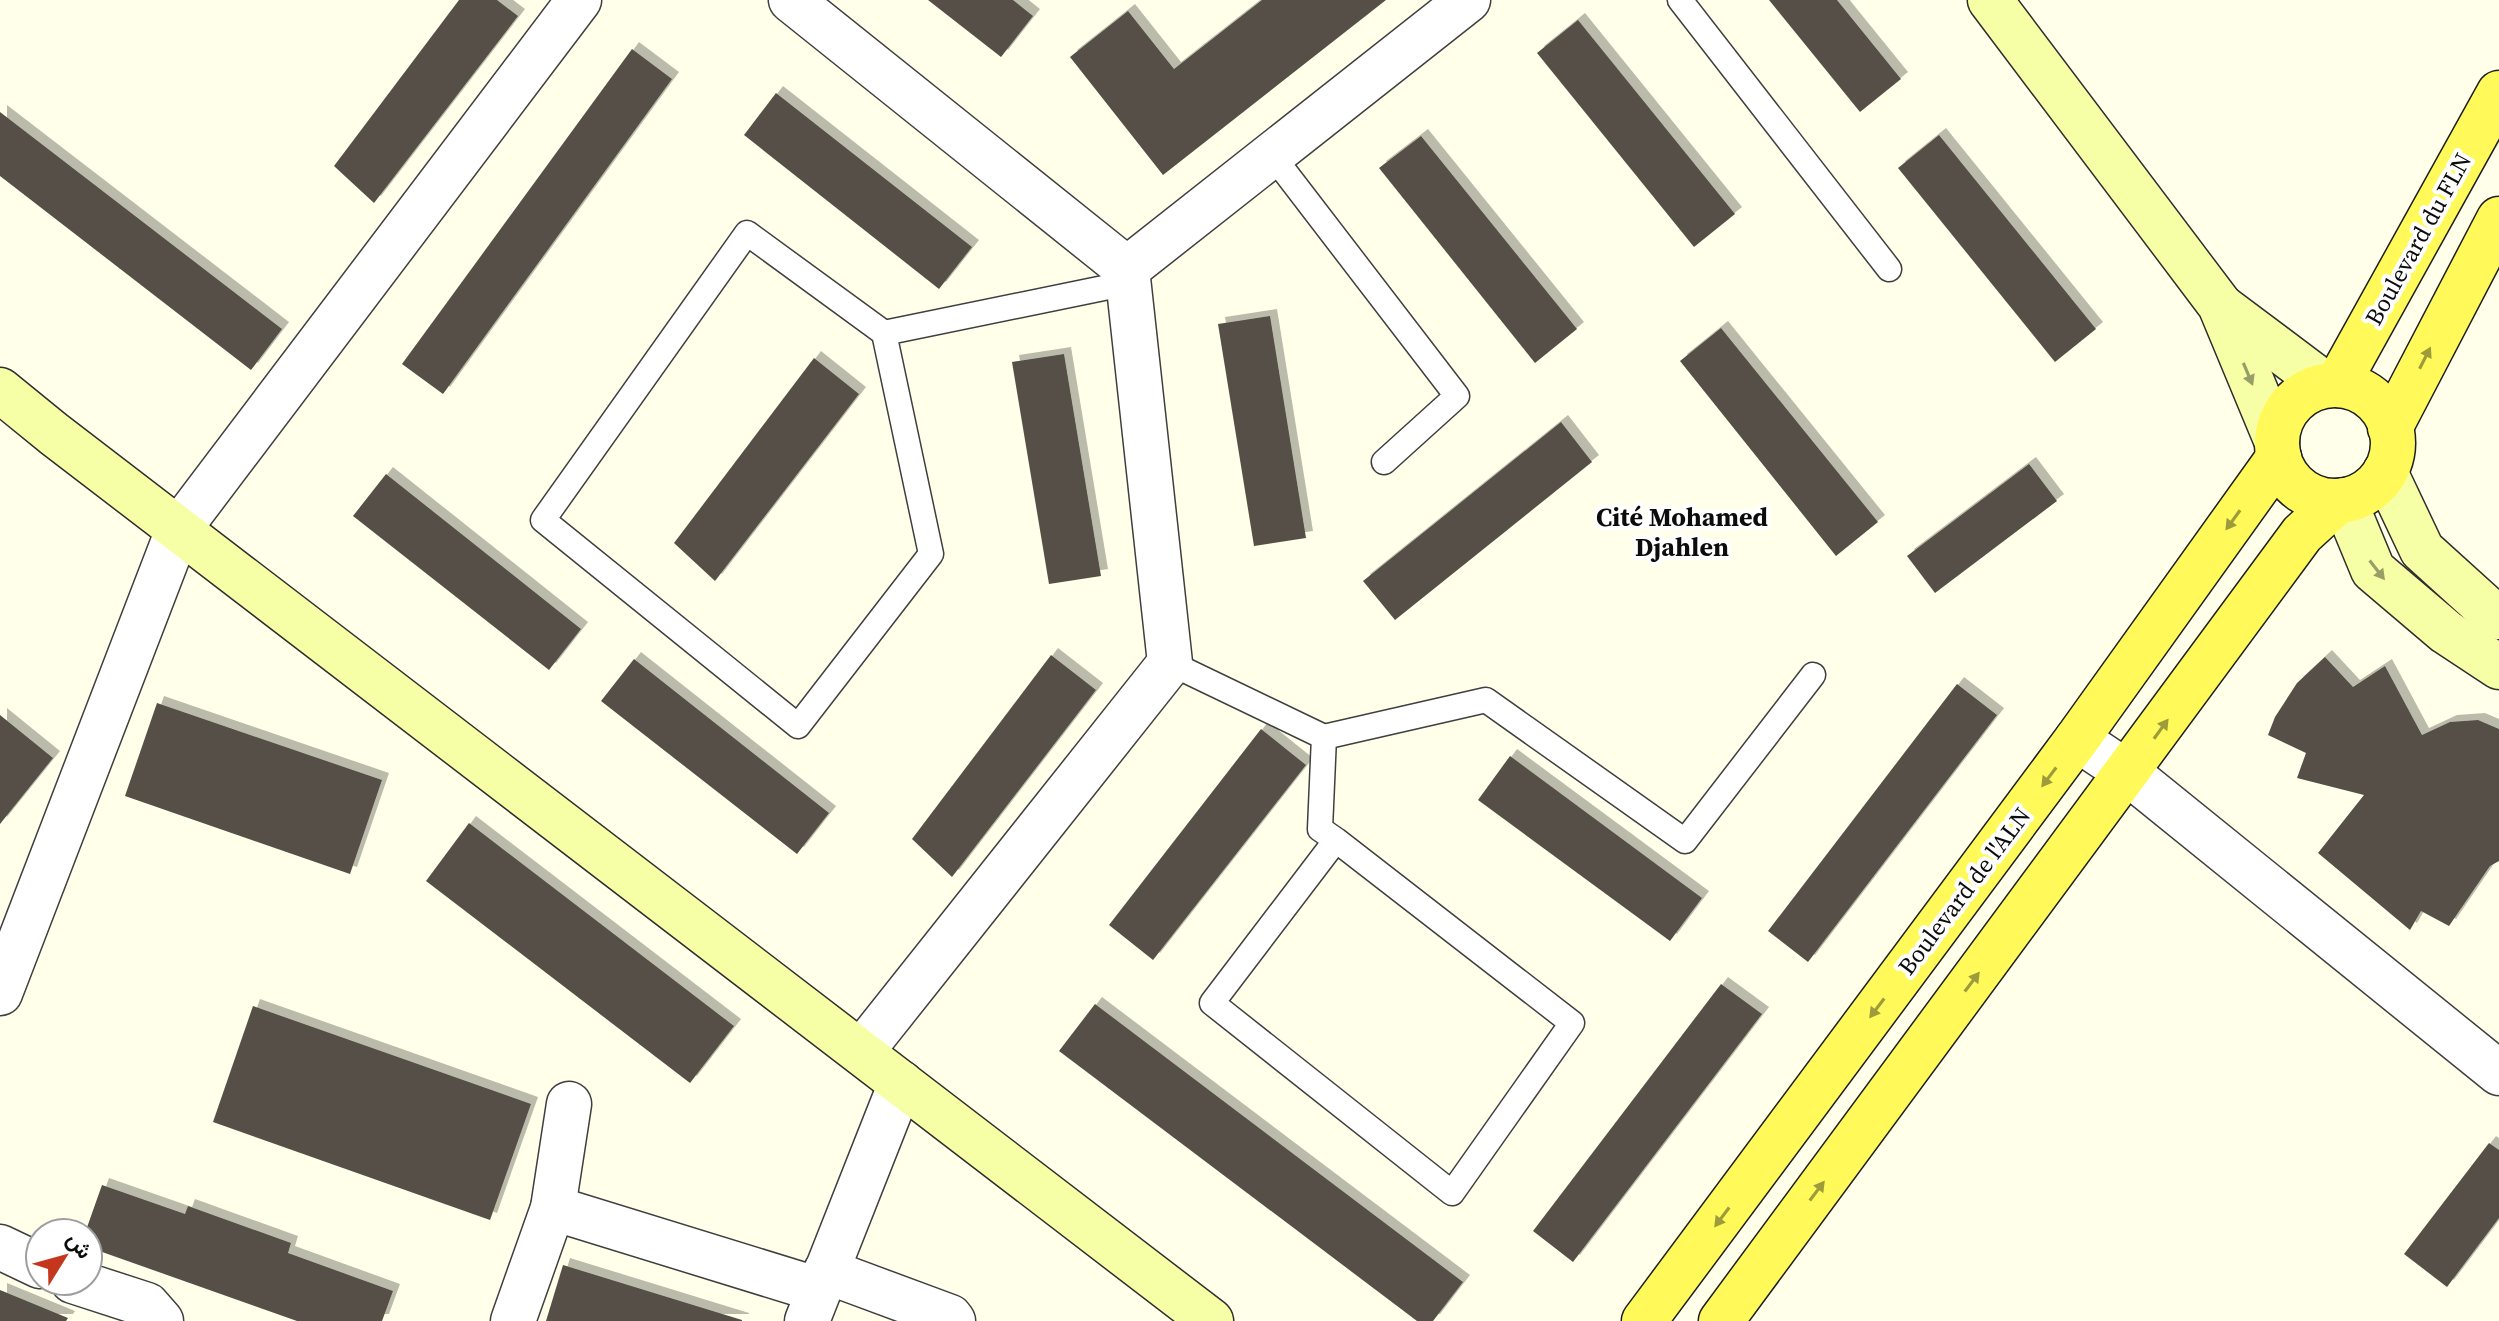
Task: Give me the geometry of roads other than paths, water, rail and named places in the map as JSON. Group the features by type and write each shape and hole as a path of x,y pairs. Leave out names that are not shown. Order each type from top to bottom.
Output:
{"main road":[{"name":"Boulevard du FLN","path":"2331,385 2499,93"},
{"path":"2390,428 2499,219"},
{"path":"2331,385 2352,387 2365,393 2385,414 2390,428 2391,458 2385,472 2360,495 2341,500 2319,498 2301,489 2286,475 2278,450 2278,428 2290,405 2312,389 2331,385"},
{"name":"Boulevard de l'ALN","path":"1644,1321 2077,739 2278,450"},
{"path":"1721,1321 2302,534 2341,500"}],"street":[{"path":"0,993 178,530 579,0"},
{"path":"791,0 1128,276 1170,663 861,1052"},
{"path":"1128,276 1272,155 1468,0"},
{"path":"1990,0 2220,305 2278,450"},
{"path":"2220,305 2331,385"},
{"path":"0,390 178,530 1211,1321"},
{"path":"2385,472 2422,550 2499,617"},
{"path":"2341,500 2373,570 2446,632 2499,667"},
{"path":"2077,739 2128,773 2499,1073"},
{"path":"817,1294 901,1083"},
{"path":"513,1321 553,1208 569,1104"},
{"path":"553,1208 817,1294 950,1317 953,1321"},
{"path":"0,1247 24,1258"},
{"path":"104,1291 147,1305 161,1321"}],"lane":[{"path":"1680,0 1889,269"},
{"path":"1272,155 1457,396 1384,462"},
{"path":"884,333 931,554 798,726 543,520 747,233 884,333 1128,276"},
{"path":"1170,663 1324,737 1486,700 1685,841 1813,675"},
{"path":"1324,737 1320,829 1336,840 1572,1023 1452,1193 1212,1003 1336,840"}],"district":[{"name":"Cité Mohamed Djahlen","path":"1682,532"}]}
